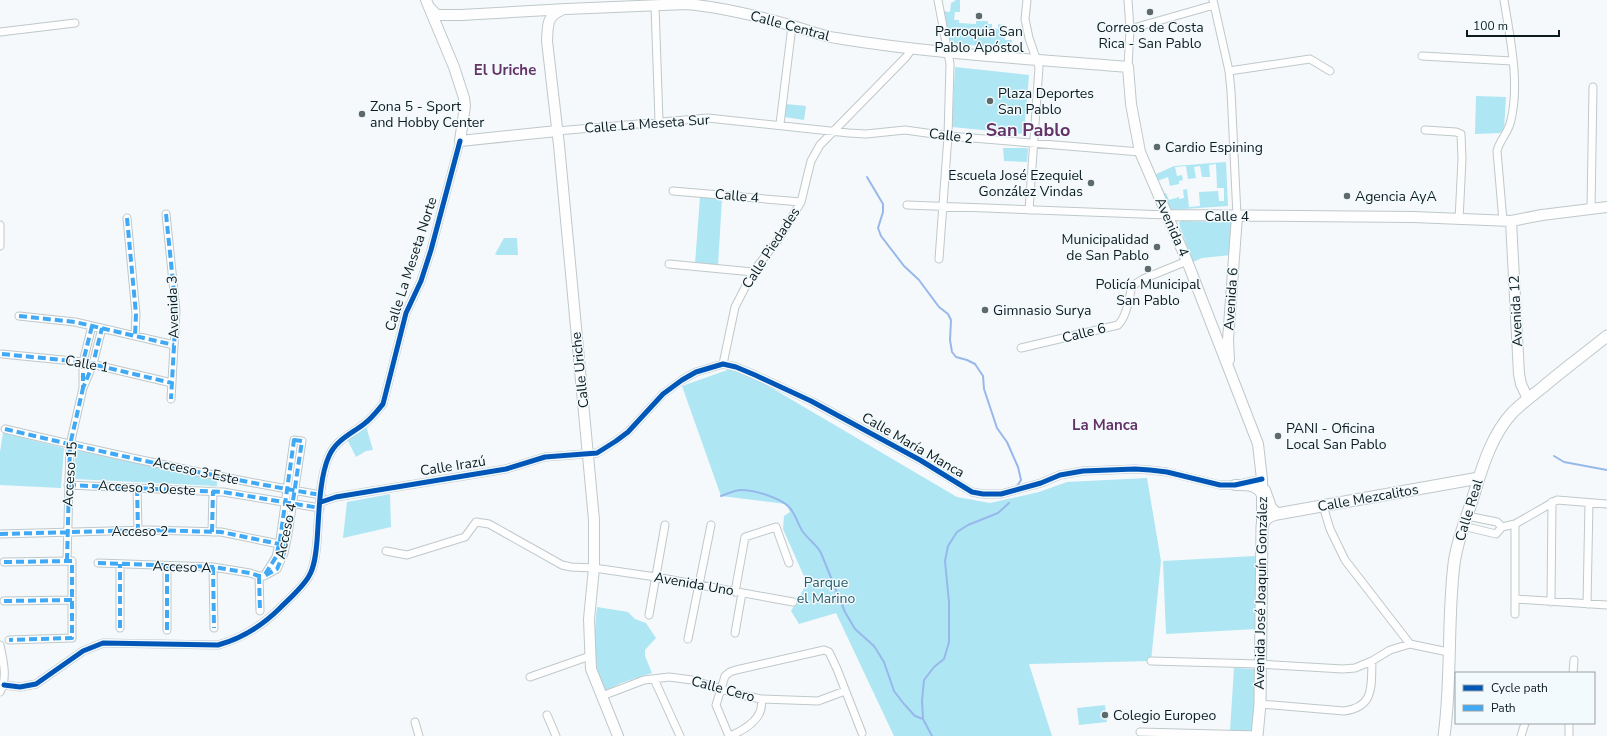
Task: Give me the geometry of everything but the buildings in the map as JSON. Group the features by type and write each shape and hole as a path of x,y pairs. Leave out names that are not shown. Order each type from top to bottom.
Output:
{"main road":[{"name":"Calle Central","path":"428,4 437,15 461,15 637,3 656,6 686,4 715,7 835,38 913,52 1036,59 1128,68"},
{"name":"Calle La Meseta Norte","path":"428,4 456,73 465,106 460,141"},
{"name":"Calle Uriche","path":"566,9 551,16 548,27 547,41 556,121 552,132 589,454 595,537 594,568 590,605 591,669 618,736"},
{"path":"532,11 541,16 546,29 547,41"},
{"path":"445,43 444,32 446,24 461,15"},
{"name":"Avenida 4","path":"1128,68 1133,112 1140,152 1168,215 1211,320 1233,382"},
{"path":"465,106 466,132 470,137 476,139"},
{"name":"Calle La Meseta Sur","path":"460,141 552,132"},
{"name":"Calle 4","path":"1168,215 1413,217 1507,221 1607,207"},
{"name":"Avenida 6","path":"1233,382 1229,359 1228,340 1237,216"},
{"name":"Avenida 12","path":"1507,221 1519,374 1521,384 1528,399"},
{"path":"1211,320 1221,340 1228,340"},
{"name":"Calle Real","path":"1444,736 1447,701 1451,591 1454,562 1479,478 1494,440 1513,412 1607,336"},
{"name":"Avenida José Joaquín González","path":"1233,382 1258,444 1262,479 1259,664 1260,704 1257,736"},
{"name":"Calle Mezcalitos","path":"1262,526 1269,516 1277,514 1479,478"},
{"path":"1262,479 1267,498 1277,514"},
{"path":"1235,484 1255,486 1259,489 1262,495"}],"street":[{"path":"938,0 950,64 948,136 939,259"},
{"path":"1027,0 1025,19 1029,38 1039,67 1035,144 1029,210"},
{"path":"1128,0 1130,29 1128,68"},
{"path":"1504,0 1515,83 1514,106 1510,128 1499,144 1497,151 1507,221"},
{"path":"1130,29 1214,3 1228,71 1237,216"},
{"path":"656,6 659,121"},
{"path":"0,32 75,23"},
{"path":"780,124 792,26"},
{"name":"Calle Piedades","path":"723,364 735,307 753,272 780,237 801,202 811,160 820,145 913,52"},
{"path":"1422,56 1512,61"},
{"path":"1228,71 1310,60 1330,72"},
{"path":"1591,209 1593,88"},
{"name":"Calle La Meseta Sur","path":"552,132 659,121 708,118 834,130"},
{"name":"Calle 2","path":"834,130 866,134 905,130 948,136 1140,152"},
{"path":"1425,130 1456,132 1461,134 1462,159 1458,220"},
{"name":"Calle La Meseta Norte","path":"2,688 36,684 84,651 103,643 218,645 242,636 266,621 309,577 316,555 324,470 329,455 345,436 365,424 383,404 406,313 421,281 431,250 460,141"},
{"name":"Calle 4","path":"673,191 801,202"},
{"name":"Calle 4","path":"907,205 1168,215"},
{"name":"Avenida 3","path":"166,214 176,311 171,399"},
{"path":"127,218 136,314 135,336"},
{"path":"0,225 0,246"},
{"name":"Calle 6","path":"1021,348 1118,325 1124,316 1132,286 1143,279 1187,261"},
{"path":"669,264 753,272"},
{"path":"19,316 75,322 174,345"},
{"path":"83,388 83,362 92,326"},
{"path":"83,388 92,364 102,328"},
{"name":"Calle 1","path":"2,354 83,362 172,383"},
{"path":"589,454 597,453 628,432 663,394 682,380 696,372 723,364"},
{"name":"Calle María Manca","path":"723,364 748,372 811,401 920,460 972,492 983,494 1001,494 1083,471 1135,469 1167,472 1220,485 1262,479"},
{"name":"Acceso 15","path":"72,600 72,561 67,561 70,445 83,388"},
{"name":"Acceso 3 Este","path":"5,428 70,445 225,478 295,491 320,501"},
{"name":"Acceso 4","path":"261,576 276,557 288,504 295,491 302,441 294,440 287,490 288,504 284,553 277,569 261,576"},
{"name":"Calle Irazú","path":"320,501 506,469 545,457 589,454"},
{"path":"222,491 225,478"},
{"name":"Acceso 3 Oeste","path":"68,485 222,491 288,504 320,501"},
{"path":"138,488 138,530"},
{"path":"212,491 212,532"},
{"path":"1464,526 1496,534 1502,527 1515,524 1552,502 1562,499 1607,504"},
{"path":"1551,602 1552,502"},
{"path":"1588,604 1589,503"},
{"path":"1323,506 1330,529 1345,560 1410,644"},
{"path":"1467,516 1497,522 1502,527"},
{"name":"Avenida Uno","path":"386,551 407,555 465,537 475,523 479,521 489,524 562,565 594,568 700,584 793,602"},
{"path":"688,639 711,524"},
{"path":"1515,524 1515,614"},
{"path":"649,615 665,525"},
{"path":"734,633 745,537 776,527 789,563"},
{"name":"Acceso 2","path":"0,534 138,530 221,532 279,544"},
{"path":"4,562 67,561"},
{"name":"Acceso A","path":"98,563 213,567 261,576"},
{"path":"120,564 120,628"},
{"path":"167,566 167,630"},
{"path":"213,567 214,628"},
{"path":"260,612 261,576"},
{"path":"1515,599 1607,604"},
{"path":"4,601 72,600 72,638 9,640"},
{"path":"1151,661 1259,664 1343,669 1355,668 1372,661 1390,650 1410,644 1448,652"},
{"path":"0,645 4,668 2,688"},
{"path":"761,699 762,706 756,718 745,729 729,736 716,705 725,676 730,672 824,650 827,651 862,732"},
{"path":"530,677 590,656"},
{"path":"1572,672 1574,660"},
{"path":"1260,704 1344,711 1351,710 1366,703 1369,698 1371,692 1372,661"},
{"name":"Calle Cero","path":"602,696 636,683 654,679 675,677 692,680 761,699 818,701 845,690"},
{"path":"654,679 680,736"},
{"path":"547,715 556,736"},
{"path":"415,722 419,736"},
{"path":"1521,736 1525,724"},
{"path":"1569,724 1569,736"},
{"path":"1140,732 1257,736"}],"green space":[{"path":"955,0 960,0 960,12 955,12 954,20 959,20 959,23 976,24 976,21 988,21 988,24 992,24 992,28 998,29 998,24 1003,25 1005,40 1012,40 1011,49 950,43 948,41 943,11 950,12 951,3"},
{"name":"Plaza Deportes San Pablo","path":"955,67 1029,75 1024,134 952,127"},
{"path":"1476,96 1506,97 1504,129 1500,133 1475,134"},
{"path":"786,104 806,106 804,120 785,117"},
{"path":"1003,148 1028,149 1027,162 1004,161"},
{"path":"1226,162 1228,206 1169,210 1160,188 1162,187 1169,200 1179,197 1179,199 1184,198 1183,190 1187,189 1189,207 1200,206 1199,192 1218,191 1219,201 1224,201 1224,188 1217,188 1216,164 1209,165 1210,177 1202,177 1200,166 1194,167 1196,178 1188,179 1186,166 1175,167 1177,176 1182,175 1183,180 1179,181 1179,184 1170,186 1168,177 1157,181 1158,184 1154,175 1174,166"},
{"path":"700,197 722,198 718,266 695,264"},
{"path":"1181,221 1233,222 1231,255 1202,258 1193,262 1180,227 1179,223"},
{"path":"504,238 517,238 518,255 495,254"},
{"name":"Parque el Marino","path":"736,367 957,497 990,503 1039,492 1067,482 1147,478 1161,561 1151,661 1029,664 1052,736 894,736 836,613 799,624 791,611 807,583 783,529 784,516 790,512 786,504 721,496 682,386"},
{"path":"366,426 373,450 366,451 356,457 347,439"},
{"path":"3,433 64,448 61,488 0,485 0,452"},
{"path":"75,450 217,480 217,486 74,479"},
{"path":"390,494 391,527 343,538 347,502"},
{"path":"1255,556 1256,629 1166,634 1163,561"},
{"path":"597,607 628,612 635,619 646,623 656,638 645,650 645,656 652,673 621,683 605,691 598,672 596,661 595,628"},
{"path":"1234,668 1256,669 1253,732 1230,731"},
{"path":"1105,705 1107,722 1079,725 1077,708"}],"waterway":[{"path":"867,177 883,204 883,212 878,228 881,236 904,266 919,280 939,307 948,314 951,320 950,340 952,352 956,357 975,364 983,376 984,389 997,428 1007,442 1018,467 1021,480 1017,486"},
{"path":"1554,456 1564,462 1607,470"},
{"path":"721,496 739,490 753,491 781,501 790,508 803,532 821,553 845,612 855,629 874,646 884,662 894,691 915,716 923,719 932,736"},
{"path":"923,718 922,701 924,680 934,667 944,659 949,642 949,602 945,561 948,546 957,532 968,525 998,513 1009,503"}],"marked path":[{"path":"166,214 176,311 171,399"},
{"path":"127,218 136,314 135,336"},
{"path":"19,316 75,322 174,345"},
{"path":"92,326 83,362 83,388 93,364 102,328"},
{"path":"2,354 83,362 172,383"},
{"path":"67,561 70,445 83,388"},
{"path":"5,429 163,465 321,495"},
{"path":"294,440 302,441 284,553 277,569 264,576 276,557 280,540 294,440"},
{"path":"68,485 223,492 320,508"},
{"path":"137,488 138,530"},
{"path":"212,532 213,491"},
{"path":"0,534 148,530 221,532 279,544"},
{"path":"4,562 72,561 72,638 9,640"},
{"path":"98,563 213,567 264,576"},
{"path":"120,564 120,628"},
{"path":"167,566 167,630"},
{"path":"213,567 214,628"},
{"path":"259,576 260,611"},
{"path":"4,601 72,600"}],"cycle path":[{"path":"4,685 20,687 36,684 83,651 103,643 218,645 236,639 252,631 266,620 292,597 303,584 313,568 315,559 320,497 323,475 329,456 332,450 344,438 367,422 383,404 406,313 421,281 431,250 460,141"},
{"path":"321,502 336,497 506,469 545,457 597,453 628,432 663,394 682,380 696,372 723,364 736,367 811,401 920,460 972,492 983,494 1001,494 1041,483 1060,475 1083,471 1135,469 1150,470 1167,472 1220,485 1235,485 1262,479"}],"place":[{"name":"Correos de Costa Rica - San Pablo","path":"1150,12"},
{"name":"Parroquia San Pablo Apóstol","path":"979,16"},
{"name":"Plaza Deportes San Pablo","path":"990,101"},
{"name":"Zona 5 - Sport and Hobby Center","path":"362,114"},
{"name":"Cardio Espining","path":"1157,147"},
{"name":"Escuela José Ezequiel González Vindas","path":"1091,183"},
{"name":"Agencia AyA","path":"1347,196"},
{"name":"Municipalidad de San Pablo","path":"1157,247"},
{"name":"Policía Municipal San Pablo","path":"1148,269"},
{"name":"Gimnasio Surya","path":"985,310"},
{"name":"PANI - Oficina Local San Pablo","path":"1278,436"},
{"name":"Colegio Europeo","path":"1105,715"}],"district":[{"name":"El Uriche","path":"505,70"},
{"name":"San Pablo","path":"1028,130"},
{"name":"La Manca","path":"1105,425"}]}
